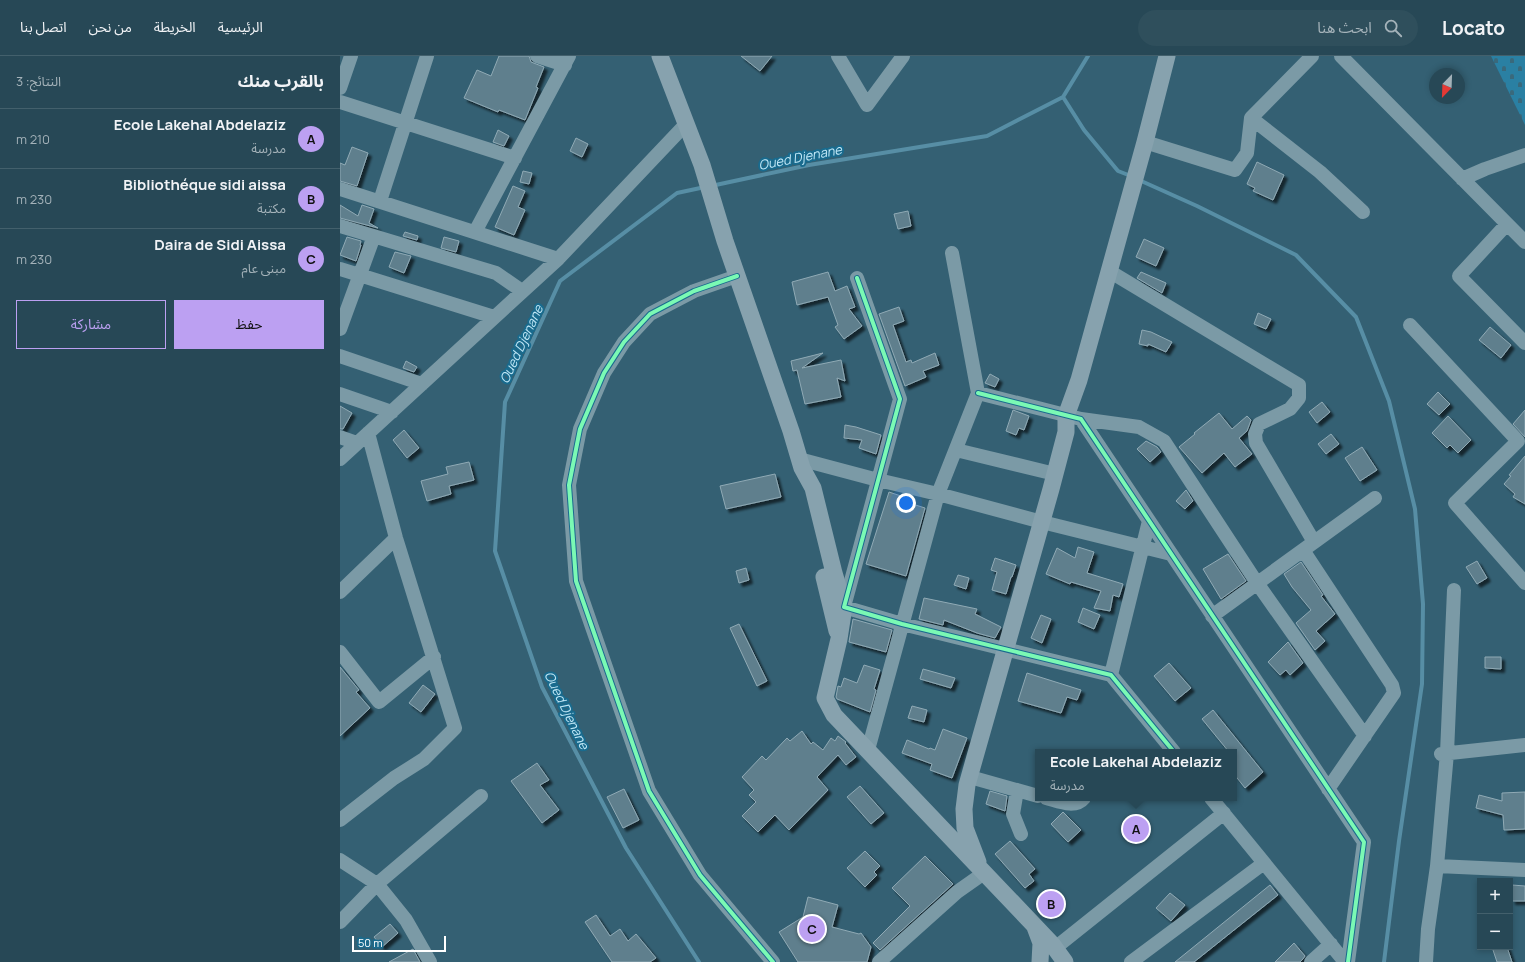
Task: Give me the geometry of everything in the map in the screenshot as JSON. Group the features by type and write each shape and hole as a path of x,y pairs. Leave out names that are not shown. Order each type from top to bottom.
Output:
{"main road":[{"path":"660,56 702,165 725,241 801,463 813,488 834,573 844,606 839,638 825,698 834,715 1034,925 1055,948 1065,962"},
{"path":"983,872 965,828 964,809 970,777 1066,432 1074,418 1079,380 1167,56"},
{"path":"801,463 807,515 839,638"},
{"path":"1034,925 1041,943 1040,962"}],"street":[{"path":"340,88 351,56"},
{"path":"380,201 427,56"},
{"path":"474,232 567,61 537,56"},
{"path":"838,56 867,105 903,56"},
{"path":"1143,147 1235,170 1247,152 1251,118 1312,56"},
{"path":"1341,56 1525,242"},
{"path":"340,102 514,158"},
{"path":"1251,118 1320,172 1363,212"},
{"path":"340,459 558,258 686,124"},
{"path":"1462,179 1486,168 1525,155"},
{"path":"340,188 558,258"},
{"path":"1507,224 1459,276 1525,343"},
{"path":"340,226 496,273 522,291"},
{"path":"340,329 374,236"},
{"path":"868,750 938,494 978,393 952,253"},
{"path":"340,269 494,317"},
{"path":"1108,271 1299,385 1299,398 1290,409 1259,424 1255,434 1256,443 1308,546 1392,685 1394,693 1388,704 1328,789"},
{"path":"737,276 694,291 650,314 624,342 604,374 580,429 569,485 576,581 649,791 700,876 773,962"},
{"path":"857,278 900,399 844,606 902,624 1111,675 1172,749"},
{"path":"1410,325 1518,441 1455,503 1525,583"},
{"path":"340,356 422,384"},
{"path":"978,393 1074,418 1139,427 1164,441 1257,583 1365,736"},
{"path":"340,394 392,412"},
{"path":"1074,418 1149,521 1364,842 1346,962"},
{"path":"340,437 363,438"},
{"path":"340,820 394,778 424,759 454,728 434,657 363,438"},
{"path":"956,450 1055,474"},
{"path":"801,463 938,494 1142,548 1171,554"},
{"path":"1212,616 1375,498"},
{"path":"1111,675 1149,521"},
{"path":"340,592 396,538"},
{"path":"1426,962 1428,929 1437,866 1454,590"},
{"path":"340,652 378,702 434,657"},
{"path":"1444,754 1525,745"},
{"path":"970,777 1035,795"},
{"path":"1017,790 1013,814 1021,834"},
{"path":"340,922 377,884 481,796"},
{"path":"1058,801 1075,804 1082,801"},
{"path":"1214,801 1346,962"},
{"path":"1055,948 1224,813"},
{"path":"340,860 377,884 406,920 430,962"},
{"path":"1131,962 1264,863"},
{"path":"1437,866 1525,870"},
{"path":"879,962 957,892 983,872"},
{"path":"1310,962 1331,944"}],"green space":[{"path":"1491,56 1525,56 1525,125"}],"building":[{"path":"499,56 529,56 531,62 544,67 536,87 538,88 525,120 499,110 498,112 464,98 477,70 491,76"},
{"path":"741,56 772,56 760,71"},
{"path":"498,130 509,136 504,146 493,142"},
{"path":"576,138 588,144 582,157 570,151"},
{"path":"352,147 368,153 357,186 340,181 340,163 345,165"},
{"path":"1257,162 1284,175 1273,200 1253,191 1255,188 1247,184"},
{"path":"523,171 532,173 529,184 520,182"},
{"path":"513,186 525,191 518,207 525,210 514,235 495,227"},
{"path":"340,205 358,216 362,205 374,209 369,223 378,228 340,218"},
{"path":"908,211 911,226 898,229 894,214"},
{"path":"405,232 418,236 417,240 403,236"},
{"path":"347,237 361,241 356,261 340,255"},
{"path":"444,237 459,241 456,252 441,248"},
{"path":"1144,239 1164,248 1156,266 1136,257"},
{"path":"395,252 411,256 404,273 389,267"},
{"path":"828,272 835,291 847,286 855,307 849,309 862,326 844,339 835,327 838,325 828,297 797,305 792,282"},
{"path":"1141,272 1166,283 1162,293 1137,278"},
{"path":"899,307 904,321 893,325 906,362 911,360 912,363 935,353 939,365 923,371 926,377 905,386 879,314"},
{"path":"1258,313 1271,319 1266,329 1254,324"},
{"path":"1490,327 1511,345 1501,358 1479,340"},
{"path":"1142,330 1151,332 1172,342 1166,352 1148,344 1148,346 1139,344"},
{"path":"823,353 802,368 841,360 845,381 837,378 841,397 805,404 797,370 793,371 791,361"},
{"path":"406,361 417,367 414,372 403,368"},
{"path":"990,374 999,379 995,387 985,383"},
{"path":"1438,392 1450,404 1439,415 1427,404"},
{"path":"1322,402 1330,412 1317,423 1309,412"},
{"path":"340,406 352,413 343,429 340,429"},
{"path":"1013,410 1029,416 1024,430 1019,428 1016,435 1006,431"},
{"path":"1525,410 1525,437 1513,424"},
{"path":"1219,413 1232,429 1247,416 1251,420 1247,431 1239,438 1252,454 1235,467 1224,453 1202,473 1179,447"},
{"path":"1448,416 1471,440 1458,453 1450,445 1447,448 1432,433"},
{"path":"845,425 881,435 876,454 859,448 862,440 844,438"},
{"path":"404,430 419,448 407,458 393,440"},
{"path":"1331,434 1339,444 1326,454 1318,444"},
{"path":"1146,441 1157,447 1161,452 1150,462 1137,449"},
{"path":"1362,447 1377,470 1360,481 1345,458"},
{"path":"1525,456 1525,504 1513,497 1515,494 1504,484 1511,476 1509,475"},
{"path":"469,462 474,480 449,486 451,494 427,501 421,481 448,474 446,467"},
{"path":"775,474 781,497 726,509 720,486"},
{"path":"1186,490 1193,501 1185,509 1176,501"},
{"path":"889,492 904,497 903,501 925,508 906,576 866,564"},
{"path":"1078,547 1094,552 1087,573 1123,584 1119,597 1113,595 1110,611 1094,608 1101,591 1071,582 1070,584 1046,574 1057,548 1075,558"},
{"path":"1228,554 1246,581 1221,599 1203,569"},
{"path":"995,558 1016,565 1006,594 992,590 997,572 991,570"},
{"path":"1477,561 1487,578 1477,584 1466,567"},
{"path":"1301,562 1323,595 1321,596 1335,614 1316,631 1325,641 1315,650 1296,623 1311,610 1292,587 1284,574"},
{"path":"746,568 749,580 739,583 736,571"},
{"path":"958,575 969,578 966,589 954,585"},
{"path":"924,598 977,609 975,614 1001,627 995,638 977,633 944,620 943,625 919,619"},
{"path":"1083,608 1100,615 1094,629 1078,622"},
{"path":"1041,615 1051,619 1042,643 1031,638"},
{"path":"853,619 892,630 886,652 849,642"},
{"path":"739,624 767,681 757,686 730,628"},
{"path":"1288,642 1303,663 1290,675 1286,670 1280,675 1268,662"},
{"path":"1485,657 1501,657 1501,669 1485,668"},
{"path":"1169,663 1191,688 1175,701 1154,676"},
{"path":"864,665 880,670 874,689 876,690 870,712 837,699 836,697 838,686 841,687 844,678 857,683"},
{"path":"340,667 359,690 356,692 370,708 340,736"},
{"path":"923,669 955,678 951,688 920,679"},
{"path":"1027,673 1081,690 1077,700 1067,697 1061,713 1018,701"},
{"path":"423,685 435,694 421,712 409,703"},
{"path":"912,706 927,710 924,722 908,718"},
{"path":"1213,710 1263,772 1245,788 1237,778 1237,749 1227,749 1202,719"},
{"path":"943,729 967,738 952,778 930,770 932,764 902,753 907,740 935,750"},
{"path":"802,731 811,744 813,742 823,750 831,738 835,741 838,736 846,742 845,743 856,757 846,765 838,755 817,777 828,790 789,830 775,815 758,832 742,816 756,802 749,795 754,790 742,777 762,756 766,760 787,738 790,741"},
{"path":"537,763 549,780 540,785 559,810 542,823 511,781"},
{"path":"860,786 884,813 871,824 847,797"},
{"path":"624,789 639,820 623,828 607,797"},
{"path":"990,791 1007,796 1005,811 986,804"},
{"path":"1525,792 1525,829 1504,830 1503,815 1476,808 1479,795 1502,801 1502,793"},
{"path":"1063,812 1081,830 1068,842 1051,824"},
{"path":"1010,841 1035,869 1029,874 1034,881 1025,888 995,854"},
{"path":"865,851 880,866 874,872 877,875 865,887 847,868"},
{"path":"925,856 953,884 880,950 873,943 910,906 892,888"},
{"path":"1270,885 1278,895 1194,962 1175,962"},
{"path":"1513,885 1525,886 1525,901 1513,901"},
{"path":"1170,893 1185,905 1171,921 1156,908"},
{"path":"808,897 838,905 832,927 859,934 861,933 871,947 867,962 798,962 779,932 803,917"},
{"path":"596,915 610,936 620,929 628,941 636,934 656,958 650,962 612,962 585,922"},
{"path":"390,924 398,933 382,947 374,937"},
{"path":"1294,943 1305,956 1300,962 1275,962"},
{"path":"413,949 420,962 389,962"},
{"path":"1493,950 1508,950 1512,962 1497,962"}],"waterway":[{"name":"Oued Djenane","path":"711,186 809,165 987,136 1063,97 1088,56"},
{"path":"1063,97 1084,130 1118,171 1131,176"},
{"path":"1139,180 1197,206 1296,255 1356,317 1389,401 1415,509 1423,604 1422,684 1399,841 1384,962"},
{"name":"Oued Djenane","path":"699,962 626,848 542,687 495,551 505,402 560,281 677,193 705,187"}],"cycle path":[{"path":"737,276 694,291 650,314 624,342 604,373 580,429 569,485 576,581 649,791 700,875 773,962"},
{"path":"857,278 900,399 844,607 902,624 1111,675 1172,749"},
{"path":"978,393 1081,419 1364,842 1348,962"}],"place":[{"name":"Ecole Lakehal Abdelaziz","path":"1136,829"},
{"name":"Bibliothéque sidi aissa","path":"1051,904"},
{"name":"Daira de Sidi Aissa","path":"812,929"}]}
